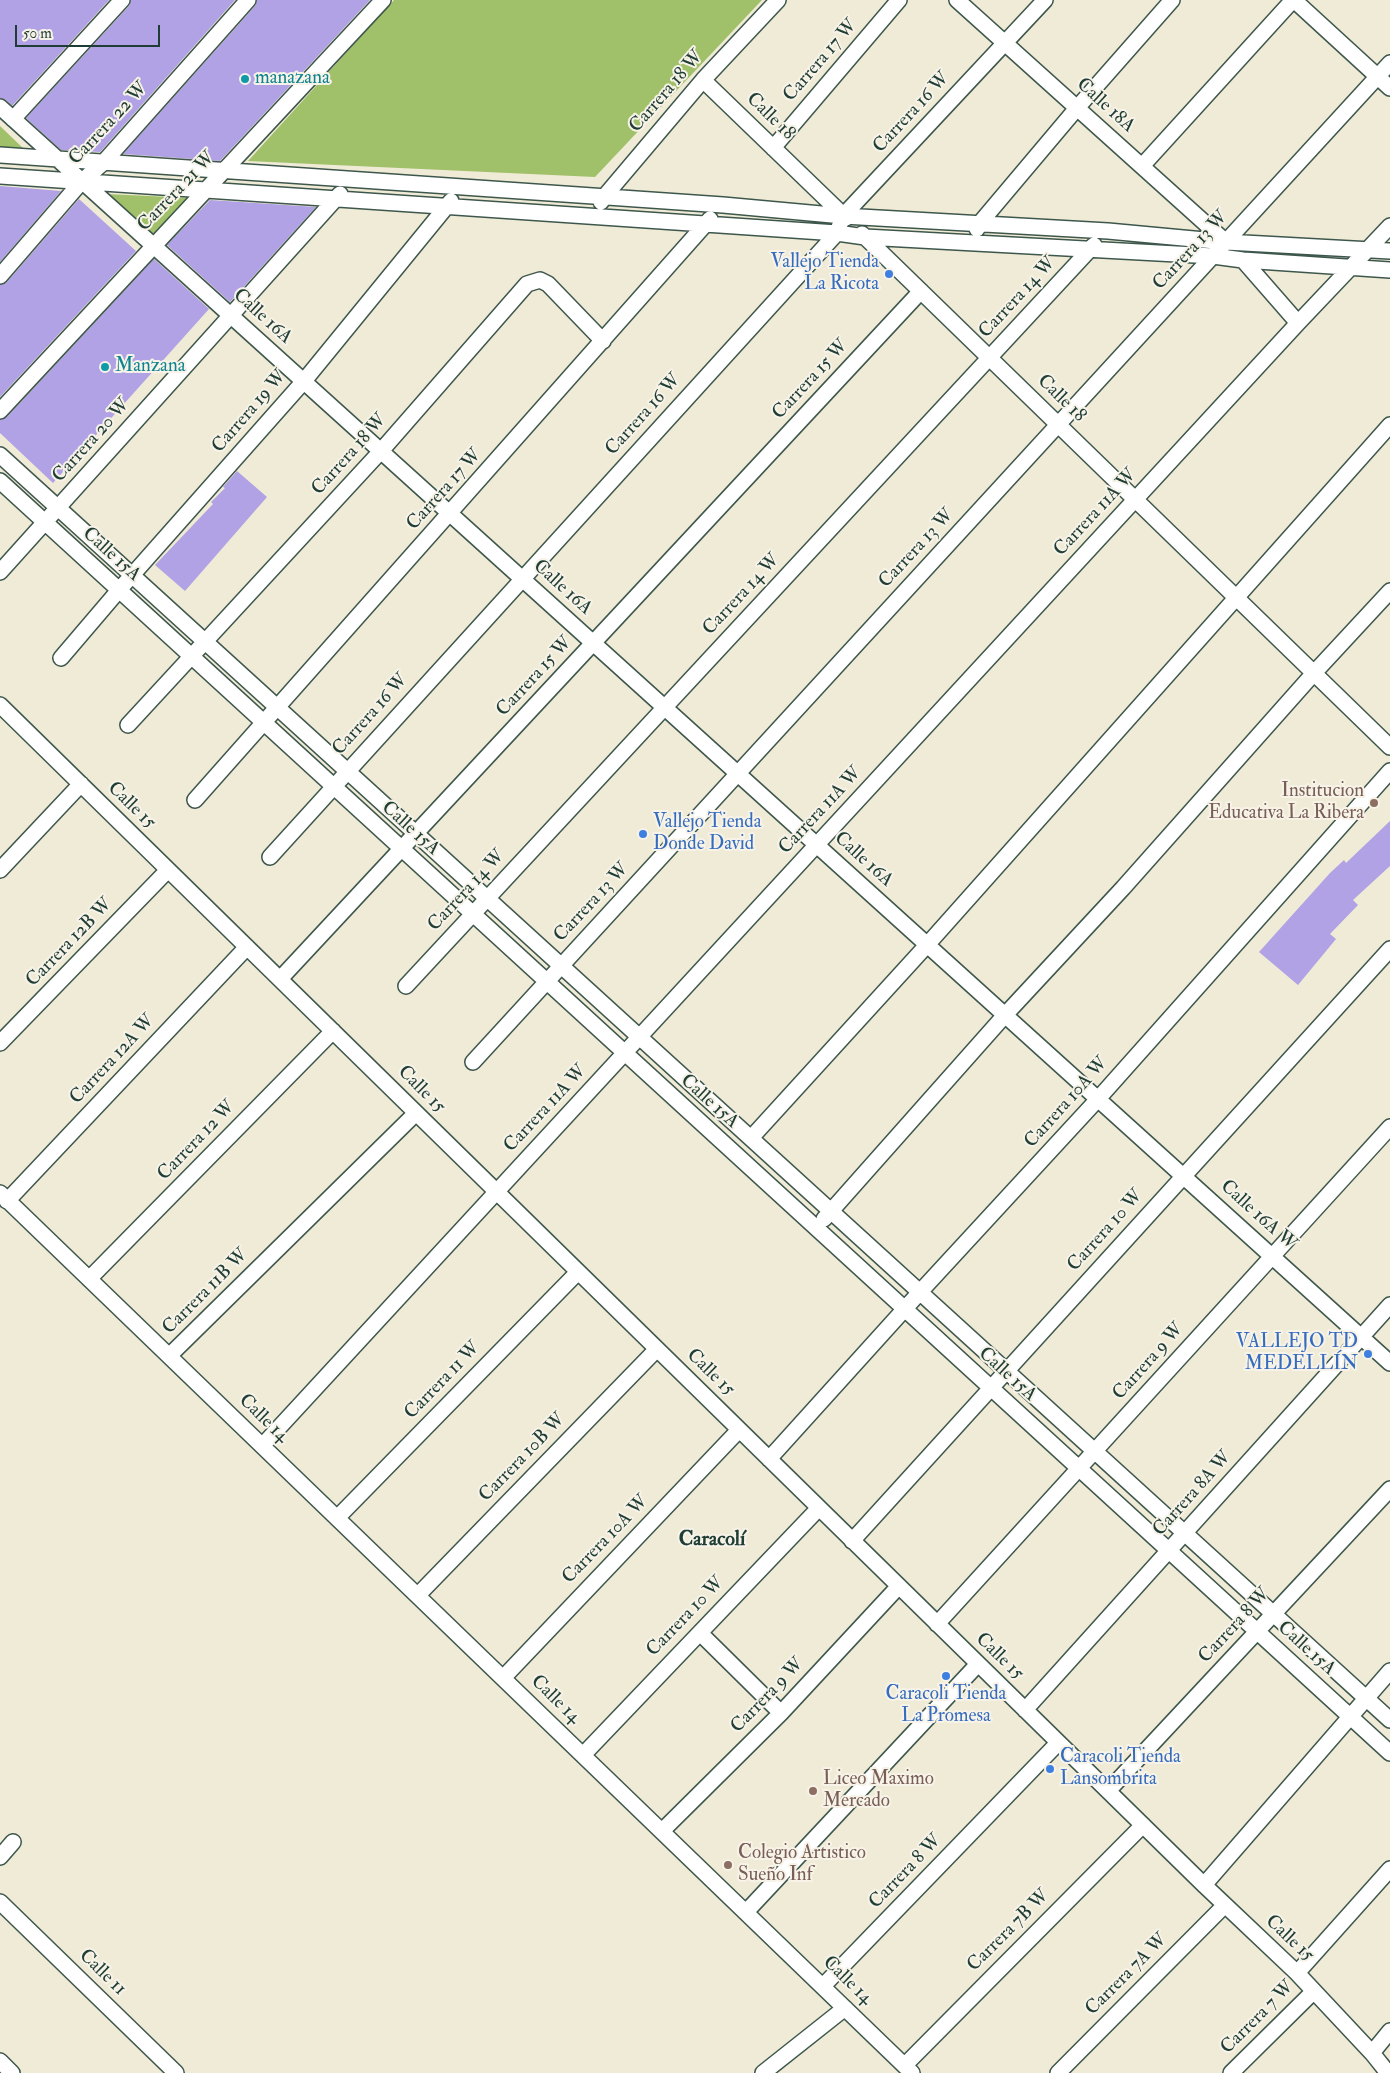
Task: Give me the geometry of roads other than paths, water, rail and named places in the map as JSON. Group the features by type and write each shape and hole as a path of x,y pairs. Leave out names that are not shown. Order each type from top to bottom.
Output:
{"street":[{"path":"13,119 122,0"},
{"name":"Carrera 22 W","path":"0,276 82,181 104,162 248,0"},
{"name":"Carrera 21 W","path":"0,411 205,190 226,171 383,0"},
{"name":"Carrera 18 W","path":"594,217 604,197 703,80 778,0"},
{"name":"Carrera 17 W","path":"773,148 899,0"},
{"name":"Calle 18A","path":"957,0 1226,242"},
{"name":"Carrera 16 W","path":"270,857 837,233 843,216 1044,0"},
{"path":"971,242 980,223 1077,108 1172,0"},
{"path":"1142,166 1294,0 1390,88"},
{"name":"Carrera 13 W","path":"473,1062 1390,63"},
{"name":"Calle 18","path":"703,80 1390,747"},
{"name":"Calle 16A","path":"0,107 1098,1099"},
{"path":"0,155 723,205 843,216 1108,231 1226,242 1390,251"},
{"path":"0,176 837,233 865,237 1213,256 1243,260 1390,270"},
{"name":"Carrera 20 W","path":"0,572 353,180"},
{"name":"Carrera 19 W","path":"61,658 304,381 448,207 462,187"},
{"name":"Carrera 17 W","path":"196,800 723,205"},
{"name":"Carrera 11A W","path":"262,1446 1298,323 1390,226"},
{"name":"Carrera 14 W","path":"406,986 1108,231"},
{"path":"1243,260 1298,323"},
{"name":"Carrera 18 W","path":"128,725 381,451 527,284 540,280 548,284 604,341"},
{"name":"Carrera 15 W","path":"280,979 921,291"},
{"path":"751,1138 927,945 1390,425"},
{"name":"Calle 15A","path":"0,455 1390,1720"},
{"name":"Calle 15A","path":"0,481 1390,1753"},
{"path":"816,1227 1005,1015 1123,888 1314,673 1390,591"},
{"name":"Calle 15","path":"0,705 1224,1906 1297,1973 1372,2053 1388,2073"},
{"name":"Carrera 10A W","path":"769,1459 1098,1099 1390,772"},
{"path":"3,860 81,784"},
{"name":"Carrera 12B W","path":"0,1043 168,870"},
{"name":"Carrera 12A W","path":"4,1197 247,947"},
{"name":"Carrera 10 W","path":"852,1541 1390,949"},
{"name":"Carrera 12 W","path":"90,1279 333,1031"},
{"name":"Calle 16A W","path":"1098,1099 1390,1363"},
{"name":"Carrera 11B W","path":"4,1197 169,1356 416,1113"},
{"path":"718,1138 732,1122"},
{"name":"Carrera 9 W","path":"937,1624 1390,1127"},
{"name":"Carrera 11 W","path":"337,1518 578,1272"},
{"name":"Carrera 8A W","path":"1025,1710 1390,1305"},
{"name":"Carrera 10B W","path":"418,1595 657,1349"},
{"name":"Calle 14","path":"169,1356 909,2069"},
{"name":"Carrera 10A W","path":"503,1678 739,1430"},
{"name":"Carrera 8 W","path":"1108,1791 1390,1488"},
{"name":"Carrera 10 W","path":"583,1755 819,1508"},
{"name":"Carrera 9 W","path":"662,1831 781,1713 899,1586"},
{"path":"700,1633 781,1713"},
{"path":"746,1912 978,1664"},
{"path":"1204,1885 1390,1671"},
{"name":"Carrera 8 W","path":"823,1986 1058,1743"},
{"name":"Carrera 7B W","path":"909,2069 1142,1825"},
{"path":"0,1857 13,1842"},
{"path":"1297,1973 1390,1869"},
{"name":"Calle 11","path":"0,1902 176,2073"},
{"name":"Carrera 7A W","path":"1058,2073 1224,1906"},
{"name":"Carrera 7 W","path":"1231,2073 1314,1991"},
{"path":"763,2073 845,2008"},
{"path":"1372,2053 1390,2031"},
{"path":"0,2061 12,2073"}],"place":[{"name":"manazana","path":"245,79"},
{"name":"Vallejo Tienda La Ricota","path":"889,274"},
{"name":"Manzana","path":"105,367"},
{"name":"Institucion Educativa La Ribera","path":"1374,803"},
{"name":"Vallejo Tienda Donde David","path":"643,834"},
{"name":"VALLEJO TD MEDELLÍN","path":"1368,1354"},
{"name":"Caracoli Tienda La Promesa","path":"946,1676"},
{"name":"Caracoli Tienda Lansombrita","path":"1050,1769"},
{"name":"Liceo Maximo Mercado","path":"813,1791"},
{"name":"Colegio Artistico Sueño Inf","path":"728,1865"}],"district":[{"name":"Caracolí","path":"712,1541"}]}
